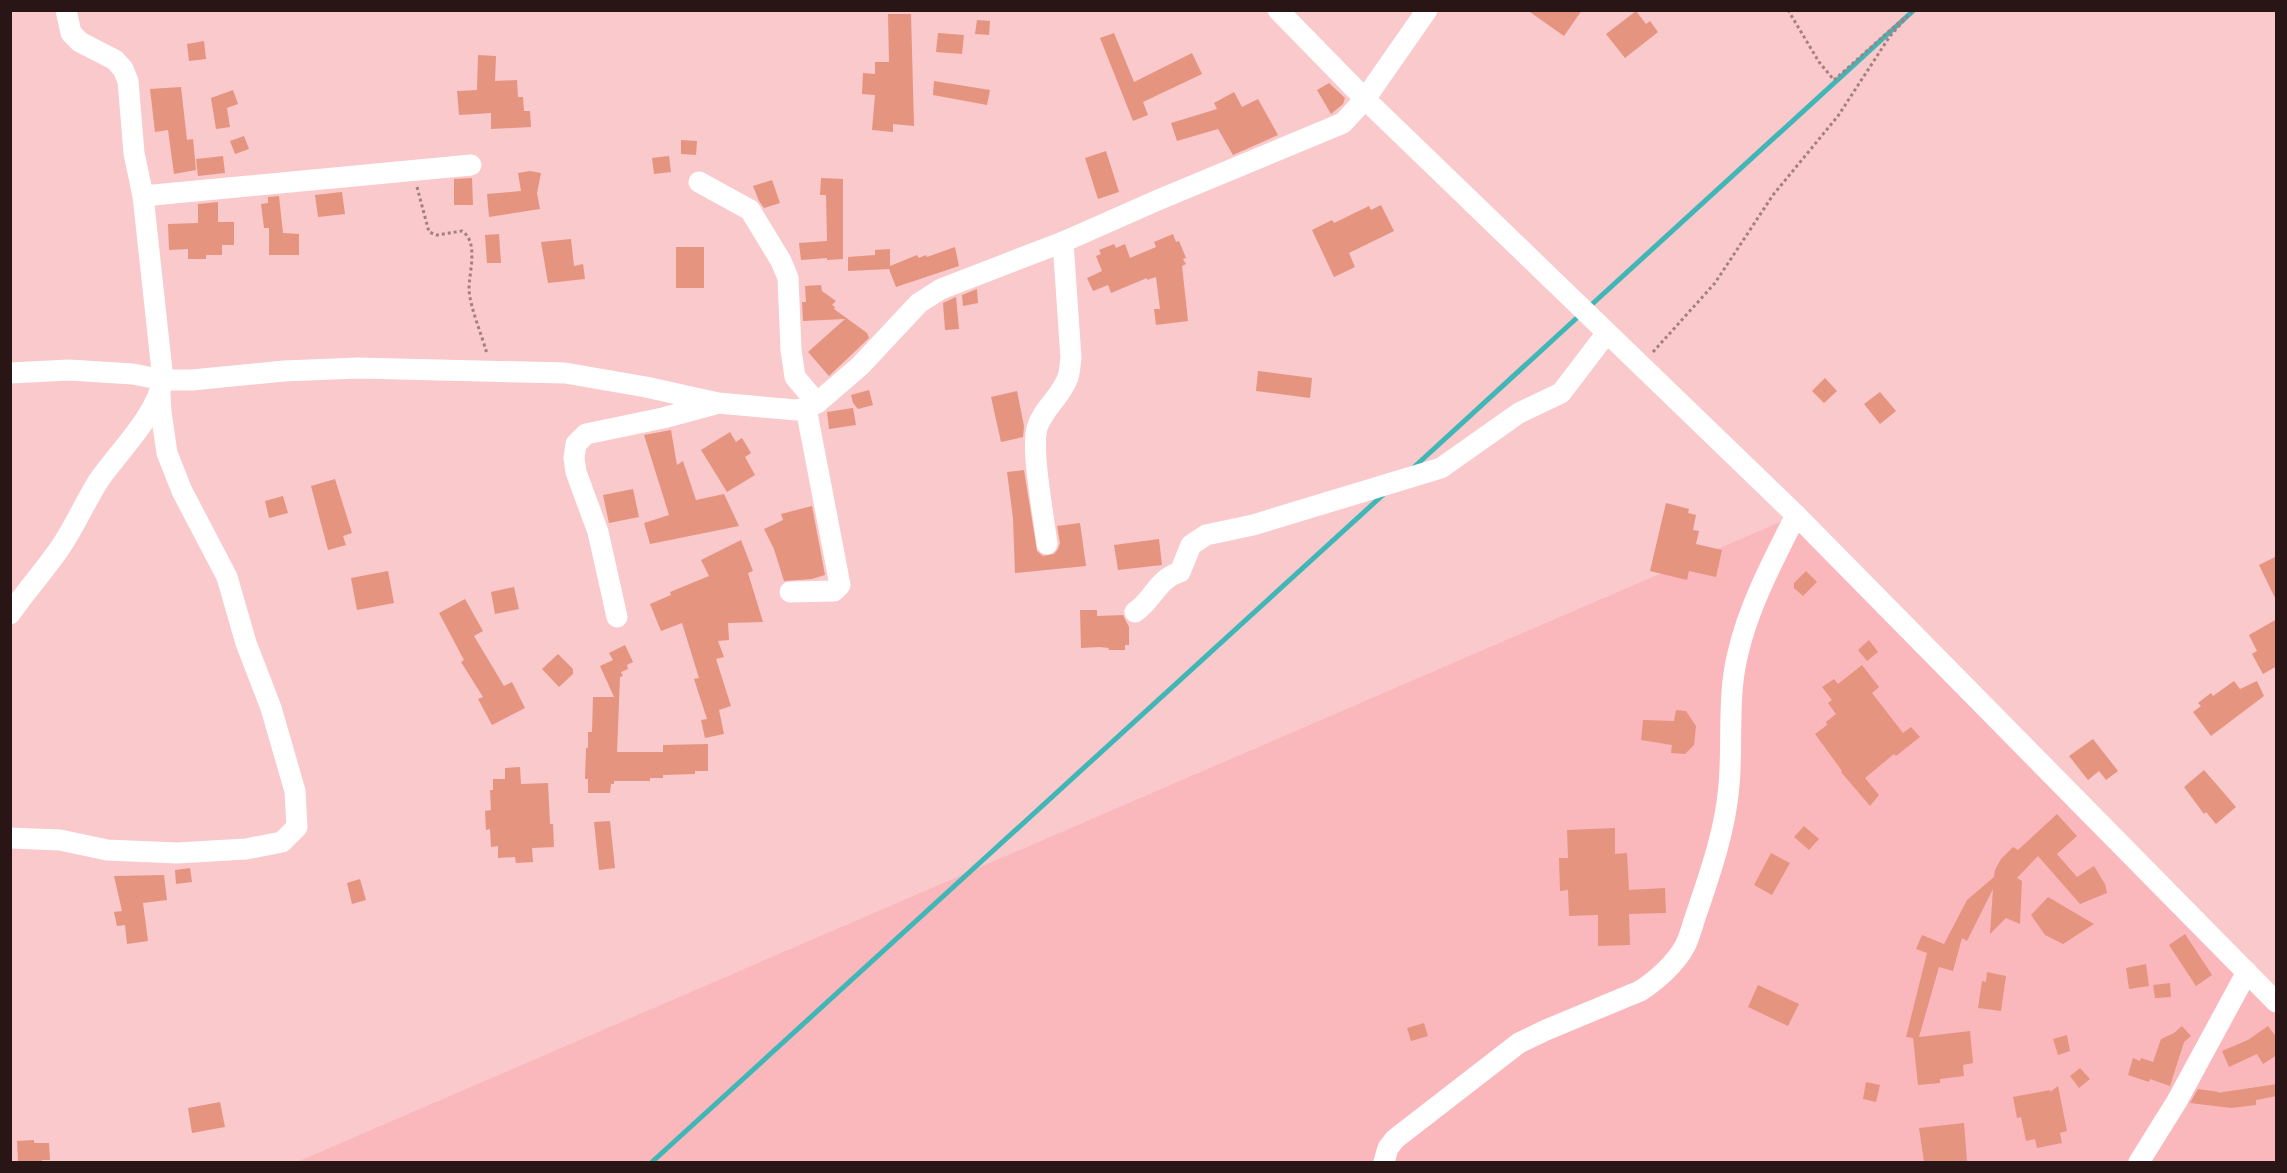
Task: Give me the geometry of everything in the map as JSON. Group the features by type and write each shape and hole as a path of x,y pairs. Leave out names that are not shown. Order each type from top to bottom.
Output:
{"street":[{"path":"10,838 60,840 107,850 177,853 246,849 282,842 297,827 295,791 271,708 246,643 227,577 182,491 167,453 161,412 162,387 143,196 134,153 128,81 123,69 115,60 80,42 71,33 66,10"},
{"path":"1278,10 1365,99 1606,334 1796,515 2277,1002"},
{"path":"10,373 69,370 133,374 162,387 192,380 284,371 492,370 565,373 646,387 718,403 796,410 812,406 860,366 902,319 940,290 1063,242 1343,123 1365,99 1427,10"},
{"path":"143,196 471,165"},
{"path":"699,182 750,210 781,261 788,278 791,350 795,377 812,406 840,585 834,591 790,592"},
{"path":"1047,544 1036,446 1037,429 1048,406 1060,393 1068,376 1071,358 1063,242"},
{"path":"1135,612 1146,605 1168,576 1180,572 1191,545 1206,536 1254,525 1441,468 1519,413 1561,393 1606,334"},
{"path":"10,614 61,546 98,482 152,409 162,387"},
{"path":"617,617 598,532 576,472 574,458 576,444 586,434 663,418 718,403"},
{"path":"1384,1162 1388,1148 1395,1138 1519,1043 1640,991 1671,964 1684,947 1705,888 1727,809 1732,686 1737,654 1744,630 1771,565 1796,515"},
{"path":"2139,1162 2177,1101 2247,972"}],"path":[{"path":"1788,10 1819,63 1834,80 1912,10"},
{"path":"1640,367 1715,282 1773,195 1838,116 1890,36 1912,10"},
{"path":"413,171 429,232 437,235 462,231 469,235 471,243 469,292 492,370"}],"shaded area":[{"path":"1796,515 2276,995 2276,1162 297,1162"}],"building":[{"path":"1527,10 1582,10 1564,36"},
{"path":"1636,11 1646,24 1650,21 1658,32 1625,58 1606,34"},
{"path":"888,14 911,14 914,126 893,124 893,132 872,130 875,95 862,94 863,73 875,74 875,62 889,62"},
{"path":"977,20 990,21 989,35 975,34"},
{"path":"938,33 964,35 962,54 936,52"},
{"path":"1114,33 1134,82 1192,53 1202,74 1143,102 1148,115 1133,121 1100,38"},
{"path":"204,41 206,59 189,61 187,44"},
{"path":"478,55 496,56 495,81 517,80 518,97 523,97 524,111 530,111 531,127 491,129 491,113 459,115 457,91 477,90"},
{"path":"934,81 990,90 987,105 933,95"},
{"path":"1329,83 1345,98 1343,104 1331,114 1317,90"},
{"path":"181,87 187,140 193,139 196,170 174,174 168,130 155,132 150,89"},
{"path":"233,90 238,104 227,108 230,127 216,129 211,98"},
{"path":"1234,92 1242,107 1258,99 1278,135 1233,155 1218,129 1177,141 1171,123 1217,109 1214,103"},
{"path":"244,136 249,149 235,154 230,141"},
{"path":"681,140 697,141 696,155 681,154"},
{"path":"1106,151 1119,192 1098,199 1085,158"},
{"path":"223,156 225,173 198,176 196,159"},
{"path":"669,156 671,172 654,174 652,158"},
{"path":"530,171 541,173 537,193 540,209 489,217 487,194 521,191 518,173"},
{"path":"472,178 473,205 454,205 454,179"},
{"path":"821,178 843,179 843,259 801,260 799,243 827,241 826,195 820,195"},
{"path":"772,180 780,203 764,208 753,186"},
{"path":"342,192 345,214 318,217 315,195"},
{"path":"279,196 283,233 299,234 299,255 269,255 269,228 264,228 261,204 268,203 268,197"},
{"path":"218,202 218,222 234,222 234,245 222,245 222,255 206,255 206,259 188,259 188,249 169,250 168,224 198,223 198,204"},
{"path":"1381,205 1394,231 1349,253 1355,267 1334,277 1312,230 1332,220 1334,223 1369,206 1371,210"},
{"path":"499,234 501,263 487,263 485,235"},
{"path":"1173,234 1176,242 1179,241 1186,258 1183,259 1186,264 1182,266 1188,321 1156,325 1154,309 1160,309 1156,277 1147,280 1147,278 1111,293 1108,285 1093,291 1087,278 1102,271 1096,256 1101,254 1099,250 1114,244 1116,248 1125,244 1130,258 1156,247 1154,242"},
{"path":"571,239 574,266 583,264 585,279 548,283 541,242"},
{"path":"676,247 704,247 704,288 676,288"},
{"path":"955,247 959,266 896,287 889,269 848,271 848,257 875,255 875,250 890,249 890,266 917,255 919,258 926,255 927,257"},
{"path":"821,285 822,291 836,301 832,305 834,309 867,333 869,338 829,376 808,352 845,319 803,321 802,302 806,302 805,286"},
{"path":"977,289 978,303 963,306 962,295"},
{"path":"956,297 959,329 945,330 943,303"},
{"path":"1258,371 1312,378 1310,398 1256,391"},
{"path":"1825,378 1837,391 1824,403 1812,391"},
{"path":"869,390 873,405 858,409 851,395"},
{"path":"1017,391 1024,426 1023,437 1001,442 991,397"},
{"path":"1880,392 1896,411 1880,424 1864,404"},
{"path":"853,408 856,425 829,429 827,412"},
{"path":"671,430 677,465 683,461 696,500 724,494 739,526 650,544 644,523 669,515 644,435"},
{"path":"730,432 736,442 742,438 751,453 745,457 755,475 727,492 701,450"},
{"path":"1024,470 1037,551 1043,556 1054,554 1060,543 1057,526 1080,523 1086,566 1015,573 1013,518 1007,472"},
{"path":"335,479 352,533 343,536 346,545 328,550 311,486"},
{"path":"633,489 639,517 609,523 603,495"},
{"path":"283,496 288,513 269,518 265,501"},
{"path":"1666,503 1689,509 1688,513 1696,515 1693,530 1699,531 1696,544 1722,550 1716,577 1689,571 1687,580 1650,571"},
{"path":"812,506 825,575 812,579 784,581 774,549 764,529 783,520 781,514"},
{"path":"1159,539 1162,565 1118,570 1114,545"},
{"path":"741,540 753,571 748,573 763,622 728,623 729,640 718,641 724,657 716,659 731,706 719,710 724,734 705,738 701,720 707,719 694,679 699,678 682,623 661,631 650,604 671,595 670,592 709,576 701,560"},
{"path":"2277,556 2277,602 2259,565"},
{"path":"388,571 394,603 357,610 351,578"},
{"path":"1806,571 1817,582 1803,596 1794,588 1794,583"},
{"path":"514,587 519,609 495,614 491,592"},
{"path":"465,599 483,631 474,636 504,686 512,682 525,708 492,725 478,699 483,697 461,662 464,660 439,613"},
{"path":"1080,610 1097,610 1097,616 1123,615 1129,627 1129,645 1125,645 1125,650 1108,650 1109,648 1100,647 1081,648"},
{"path":"2277,619 2277,666 2263,674 2252,654 2257,651 2249,635"},
{"path":"1869,640 1878,652 1867,661 1858,650"},
{"path":"625,645 633,662 627,665 628,669 621,672 623,676 620,677 617,752 663,752 663,745 708,744 708,771 695,771 695,774 663,775 663,778 650,778 650,781 614,781 614,784 611,784 610,793 588,793 588,779 585,779 586,748 588,748 588,732 592,732 593,697 614,697 600,666 613,660 609,653"},
{"path":"558,654 573,669 573,674 559,687 542,669"},
{"path":"1862,665 1879,687 1872,693 1903,733 1911,727 1920,737 1896,756 1894,754 1865,778 1879,795 1870,806 1841,772 1815,734 1836,714 1828,703 1832,700 1822,687 1834,679 1838,684"},
{"path":"2234,681 2240,689 2257,681 2264,696 2211,736 2193,712 2201,706 2198,703 2211,693 2213,696"},
{"path":"1676,710 1686,711 1696,726 1694,745 1685,754 1671,753 1672,745 1641,740 1643,720 1674,721"},
{"path":"2093,739 2118,771 2106,780 2099,771 2088,780 2069,756"},
{"path":"520,767 521,784 548,783 550,824 553,824 554,847 532,848 533,862 516,863 515,857 498,858 498,846 491,847 490,829 486,830 485,811 491,810 490,790 493,790 493,779 505,779 505,768"},
{"path":"2204,770 2236,807 2216,824 2206,812 2204,814 2184,787"},
{"path":"2057,814 2077,836 2057,854 2077,877 2094,866 2105,884 2107,893 2080,904 2038,856 2017,878 2022,881 2020,924 2006,918 1990,934 1993,889 1967,941 1962,938 1953,971 1939,967 1919,1037 1970,1031 1973,1063 1963,1065 1964,1076 1940,1079 1940,1083 1918,1085 1913,1038 1906,1037 1927,953 1916,949 1922,935 1944,944 1967,900 1994,877 2001,859 2013,847 2018,850"},
{"path":"610,821 615,868 599,870 594,822"},
{"path":"1804,826 1819,839 1809,850 1794,837"},
{"path":"1615,828 1615,854 1627,853 1629,890 1665,888 1666,913 1629,914 1630,945 1598,946 1598,915 1569,916 1568,890 1560,891 1559,858 1568,858 1567,830"},
{"path":"1771,853 1790,863 1772,895 1754,885"},
{"path":"190,868 192,882 176,884 175,870"},
{"path":"164,875 167,900 143,903 148,941 127,944 125,925 117,926 114,912 122,911 114,876"},
{"path":"360,879 366,900 352,904 347,883"},
{"path":"2048,897 2094,924 2063,944 2045,935 2031,915"},
{"path":"2185,934 2212,975 2196,986 2169,945"},
{"path":"2146,964 2149,986 2129,989 2126,968"},
{"path":"1987,972 2006,976 2001,1011 1978,1008 1982,981 1986,982"},
{"path":"2170,983 2171,997 2155,998 2153,985"},
{"path":"1758,985 1799,1004 1788,1026 1748,1007"},
{"path":"1424,1023 1428,1036 1411,1041 1407,1028"},
{"path":"2182,1026 2191,1036 2184,1042 2170,1086 2128,1075 2133,1058 2153,1062 2161,1039"},
{"path":"2268,1026 2277,1038 2277,1055 2263,1064 2257,1054 2229,1067 2222,1051 2248,1040"},
{"path":"2067,1035 2070,1051 2058,1055 2053,1039"},
{"path":"2080,1068 2090,1079 2079,1088 2070,1076"},
{"path":"1866,1082 1880,1085 1876,1102 1863,1099"},
{"path":"2277,1084 2277,1096 2256,1100 2256,1105 2231,1108 2190,1103 2198,1089 2219,1092 2217,1093"},
{"path":"2058,1086 2067,1131 2060,1133 2062,1143 2037,1148 2035,1139 2026,1141 2021,1117 2017,1118 2013,1097 2050,1090 2050,1092"},
{"path":"220,1102 225,1127 192,1133 188,1108"},
{"path":"1964,1123 1967,1162 1924,1162 1919,1128"},
{"path":"34,1140 34,1143 49,1143 50,1160 18,1161 17,1141"}],"waterway":[{"path":"1589,307 1914,10"},
{"path":"1412,469 1580,315"},
{"path":"652,1162 1385,493"}]}
